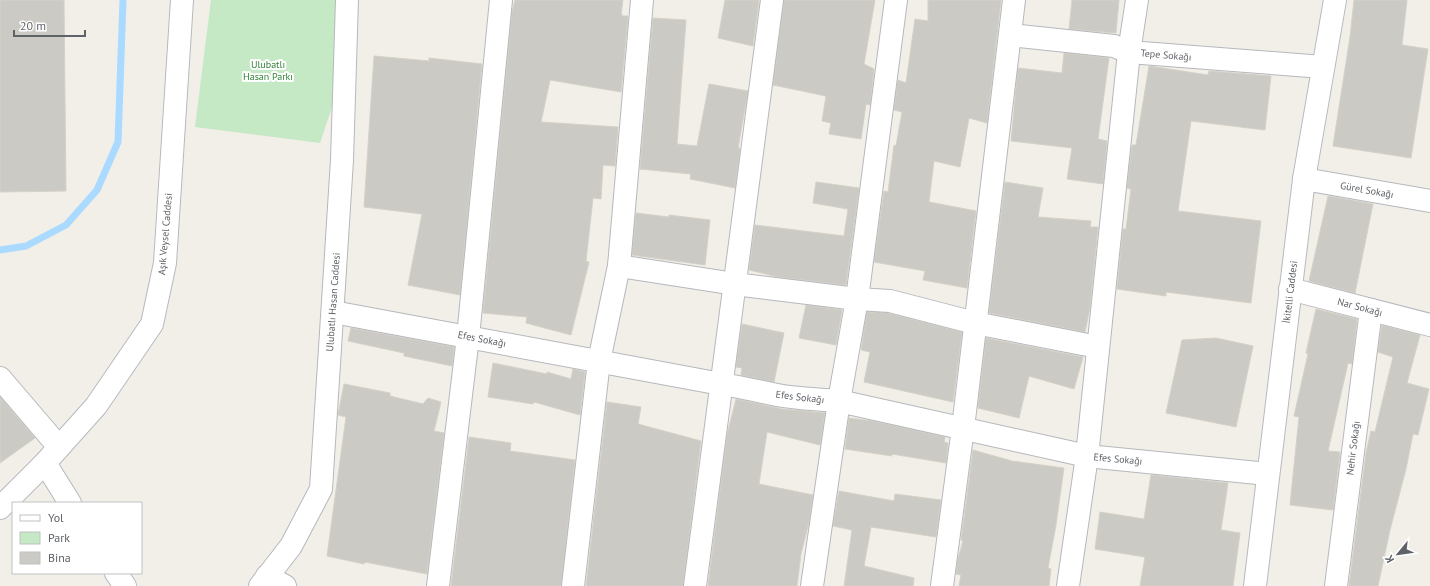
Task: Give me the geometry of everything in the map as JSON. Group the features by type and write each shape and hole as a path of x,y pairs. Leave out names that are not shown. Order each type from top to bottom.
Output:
{"street":[{"name":"Aşık Veysel Caddesi","path":"0,508 52,455 96,406 152,324 165,263 182,0"},
{"name":"Ulubatlı Hasan Caddesi","path":"271,583 321,489 342,160 347,0"},
{"path":"438,586 468,337 501,0"},
{"path":"572,586 599,361 619,266 642,0"},
{"path":"695,586 772,0"},
{"path":"812,586 839,401 857,299 896,0"},
{"path":"942,586 976,323 1014,0"},
{"path":"1068,586 1087,456 1129,52 1137,0"},
{"name":"İkitelli Caddesi","path":"1255,586 1304,179 1335,0"},
{"name":"Tepe Sokağı","path":"1010,35 1114,46 1129,52 1323,67"},
{"name":"Gürel Sokağı","path":"1304,179 1430,201"},
{"path":"619,266 735,284 857,299 890,301 976,323 1098,347"},
{"name":"Nar Sokağı","path":"1290,289 1430,325"},
{"name":"Nehir Sokağı","path":"1336,586 1371,310"},
{"name":"Efes Sokağı","path":"333,312 721,384 801,398 839,401 1087,456 1268,474"},
{"path":"0,378 52,455 70,502"},
{"path":"117,574 125,586"}],"green space":[{"name":"Ulubatlı Hasan Parkı","path":"211,0 337,0 332,107 320,143 195,127"}],"building":[{"path":"0,0 64,0 66,191 0,192"},
{"path":"515,0 623,0 621,14 622,16 628,16 621,92 550,80 541,122 618,127 615,166 603,165 601,199 593,198 586,261 589,262 571,335 526,323 527,317 483,313 512,12"},
{"path":"725,0 759,0 753,46 718,38"},
{"path":"784,0 875,0 864,64 874,69 870,105 866,104 861,139 829,134 831,123 822,121 826,96 773,85"},
{"path":"928,0 1001,0 987,123 969,118 960,167 934,161 929,202 976,211 967,288 923,280 925,271 874,262 884,191 888,192 894,145 896,146 902,112 894,110 898,80 906,83 915,19 928,21"},
{"path":"1072,0 1119,0 1116,33 1069,29"},
{"path":"1354,0 1407,0 1402,45 1428,49 1411,158 1333,146 1350,37"},
{"path":"653,18 686,20 677,144 697,146 709,84 748,91 738,148 740,148 735,188 690,179 691,174 640,169"},
{"path":"1064,53 1109,58 1098,139 1107,141 1103,184 1067,179 1072,148 1011,141 1018,68 1062,73"},
{"path":"374,56 429,61 429,58 482,64 460,295 408,285 422,214 364,207"},
{"path":"1149,66 1208,75 1209,71 1271,76 1265,130 1191,121 1178,211 1261,221 1251,303 1166,292 1166,296 1117,289 1123,229 1126,229 1131,189 1127,188 1132,145 1136,145"},
{"path":"816,182 859,188 846,285 778,277 749,270 755,225 844,236 848,209 813,203"},
{"path":"1005,182 1043,188 1038,217 1091,221 1090,227 1098,227 1090,307 1085,332 989,313"},
{"path":"1328,196 1373,204 1355,293 1309,281"},
{"path":"636,213 710,220 705,265 632,255"},
{"path":"806,305 842,310 836,345 799,338"},
{"path":"1316,309 1357,319 1352,364 1348,363 1328,451 1340,452 1333,510 1290,505 1299,417 1294,416 1308,354 1306,353"},
{"path":"867,312 888,313 962,332 953,402 864,382 870,352 861,350"},
{"path":"742,324 784,333 774,382 741,375 742,368 736,367"},
{"path":"1382,325 1420,335 1407,383 1429,389 1418,435 1413,434 1378,586 1349,586 1366,453 1371,431 1375,432 1393,357 1378,352"},
{"path":"351,328 454,347 452,366 404,356 404,353 348,341"},
{"path":"986,338 1083,357 1074,389 1029,376 1019,418 978,408"},
{"path":"1216,338 1253,346 1236,427 1166,413 1182,340"},
{"path":"493,363 547,374 547,372 571,379 573,369 585,372 580,415 534,402 533,404 488,397"},
{"path":"344,384 390,393 390,396 423,404 428,398 441,402 434,431 444,433 427,574 365,562 364,564 327,556 346,417 338,415"},
{"path":"0,397 35,438 0,463"},
{"path":"736,399 782,409 825,413 820,445 767,432 759,484 813,495 809,522 801,554 797,586 708,586 727,435"},
{"path":"607,402 641,407 638,424 701,441 683,586 586,586"},
{"path":"849,418 873,421 945,437 944,442 948,443 946,463 892,454 892,456 845,449"},
{"path":"469,437 511,443 510,451 575,460 561,586 451,586"},
{"path":"973,450 1012,461 1064,468 1048,568 1051,569 1049,586 959,586 961,575 956,574 963,541 961,540"},
{"path":"1151,475 1228,483 1221,530 1240,533 1233,586 1140,586 1145,557 1095,549 1100,512 1144,519"},
{"path":"839,491 894,501 895,494 941,500 936,537 871,527 864,566 914,578 913,586 844,586 852,530 833,526"}],"waterway":[{"path":"0,250 26,246 66,225 97,190 118,142 123,0"}]}
